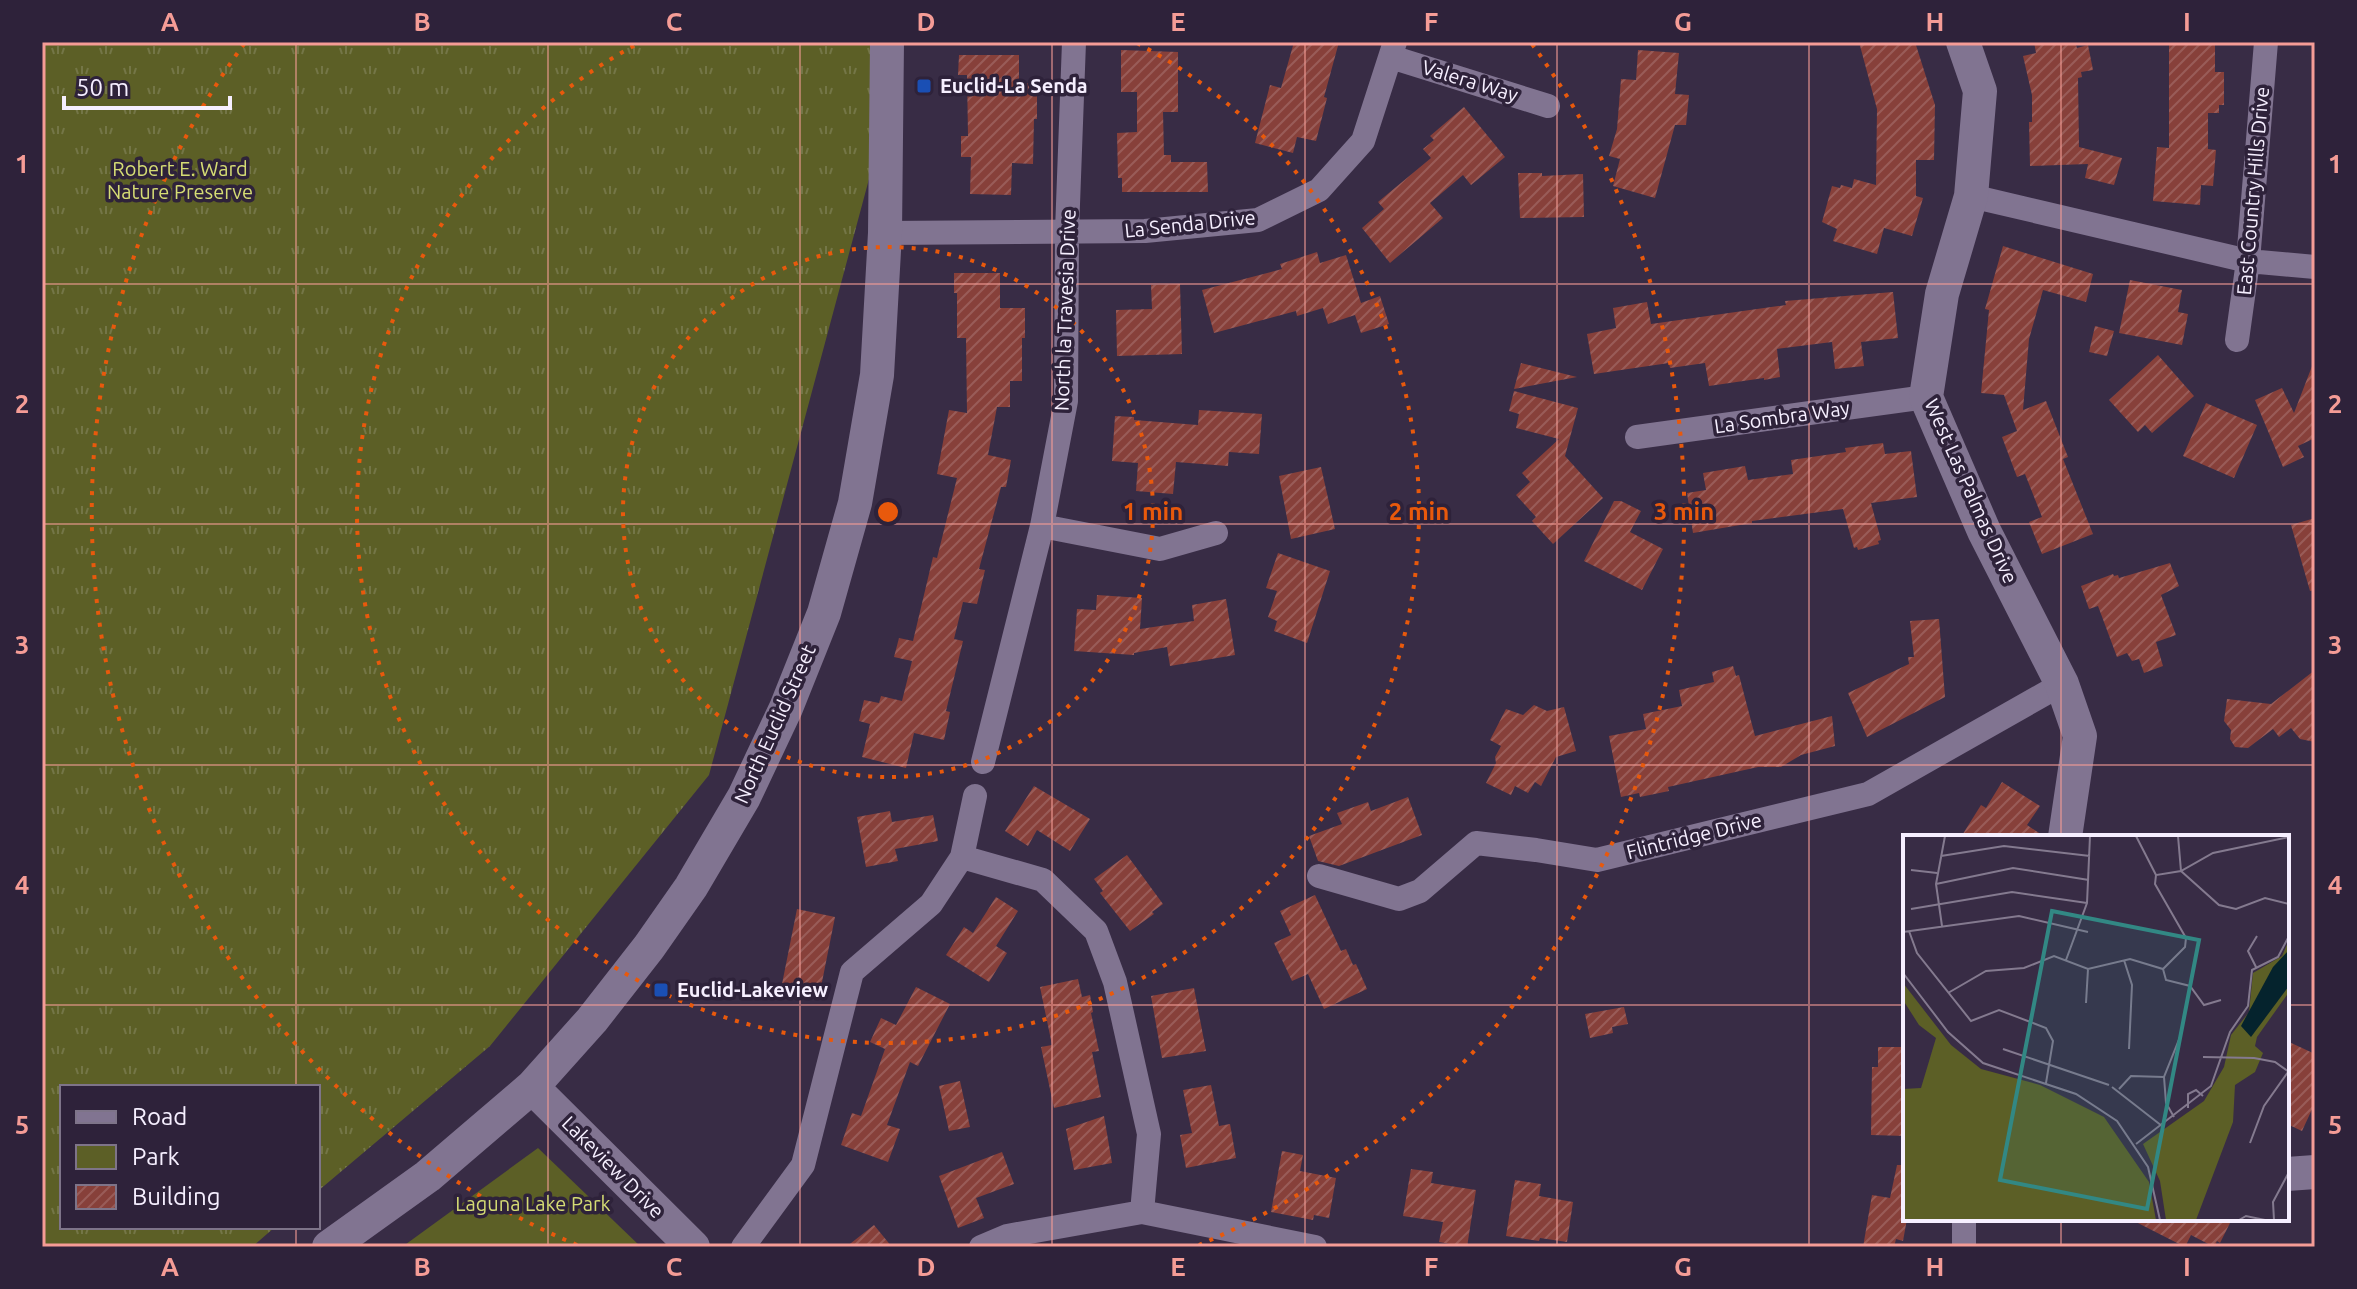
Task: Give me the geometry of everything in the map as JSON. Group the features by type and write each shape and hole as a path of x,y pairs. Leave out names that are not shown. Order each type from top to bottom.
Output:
{"main road":[{"name":"North Euclid Street","path":"329,1247 428,1176 532,1087 592,1020 691,887 744,797 786,708 824,613 855,503 877,375 885,233 887,42"},
{"name":"West Las Palmas Drive","path":"1963,42 1980,91 1971,196 1942,294 1926,397 1984,531 2062,684 2080,736 2065,835"},
{"name":"Lakeview Drive","path":"532,1087 693,1247"},
{"path":"2289,1174 2315,1172"}],"street":[{"name":"North la Travesia Drive","path":"983,762 1042,526 1066,401 1067,231 1074,42"},
{"name":"East Country Hills Drive","path":"2237,340 2248,261 2266,42"},
{"name":"La Senda Drive","path":"885,233 1145,231 1258,220 1319,190 1363,141 1393,50"},
{"name":"Valera Way","path":"1393,50 1548,106"},
{"path":"1971,196 2248,261 2315,267"},
{"name":"La Sombra Way","path":"1637,437 1926,397"},
{"path":"1042,526 1160,549 1216,533"},
{"name":"Flintridge Drive","path":"1319,876 1399,899 1420,891 1476,843 1597,860 1868,794 2062,684"},
{"path":"743,1247 803,1165 852,972 931,904 962,857 975,796"},
{"path":"962,857 1043,880 1096,931 1115,982 1149,1134 1142,1212"},
{"path":"981,1247 1007,1236 1142,1212 1315,1247"},
{"path":"1964,1221 1964,1247"}],"green space":[{"name":"Robert E. Ward Nature Preserve","path":"42,42 879,42 869,179 709,775 490,1046 320,1189 320,1085 60,1085 60,1229 273,1229 252,1247 42,1247"},
{"name":"Laguna Lake Park","path":"538,1148 641,1247 402,1247"}],"building":[{"path":"1294,42 1339,42 1316,141 1297,137 1293,153 1255,143 1270,85 1281,88"},
{"path":"1859,42 1915,42 1935,105 1934,160 1916,160 1916,196 1923,198 1912,236 1884,228 1877,254 1833,241 1837,229 1822,222 1832,186 1852,188 1854,179 1876,185 1877,109"},
{"path":"2034,42 2075,42 2077,48 2088,45 2093,70 2081,72 2082,77 2078,78 2079,147 2122,158 2114,185 2085,178 2088,164 2030,166 2032,95 2023,56 2036,53"},
{"path":"2169,42 2215,42 2215,72 2224,72 2224,105 2219,105 2219,113 2208,113 2208,149 2216,150 2213,186 2201,185 2200,205 2153,201 2157,147 2169,148"},
{"path":"1121,50 1178,52 1178,112 1163,112 1164,155 1171,155 1171,162 1207,162 1208,192 1122,192 1122,178 1118,178 1117,133 1137,132 1137,92 1121,92"},
{"path":"1638,50 1679,53 1675,94 1689,95 1686,125 1675,125 1655,198 1613,186 1620,159 1609,156 1617,129 1621,79 1636,80"},
{"path":"959,55 1019,55 1019,83 1037,83 1033,164 1012,163 1011,195 970,194 971,157 961,157 961,136 968,136 967,75 958,75"},
{"path":"1464,107 1505,157 1471,185 1463,175 1430,203 1443,218 1390,263 1362,228 1384,209 1378,202 1431,158 1423,149 1434,140 1430,136"},
{"path":"1518,173 1542,173 1542,176 1583,174 1584,217 1520,218"},
{"path":"2003,246 2093,274 2086,302 2043,290 2029,339 2023,410 2046,401 2068,457 2063,459 2093,534 2042,554 2029,522 2042,517 2025,474 2017,477 2002,437 2017,431 2004,395 1981,393 1989,310 1985,309"},
{"path":"1317,252 1320,263 1346,255 1361,303 1380,296 1389,324 1361,333 1355,315 1328,324 1323,308 1297,316 1296,311 1214,333 1202,290 1282,269 1280,264"},
{"path":"954,273 1000,273 1000,308 1025,308 1022,381 1010,381 1010,407 997,407 988,455 1011,460 1006,487 1001,487 979,569 985,570 977,604 963,602 954,639 963,641 946,711 950,712 944,740 914,733 906,768 862,757 870,724 859,721 864,700 879,703 881,696 902,701 912,661 894,657 899,638 913,641 933,557 937,558 957,478 937,474 949,410 967,413 966,338 957,338"},
{"path":"2130,280 2182,290 2178,312 2188,314 2182,345 2119,333"},
{"path":"1180,284 1182,354 1117,356 1116,310 1152,309 1151,285"},
{"path":"1893,292 1898,338 1861,342 1864,366 1835,369 1832,342 1777,349 1780,377 1764,380 1709,386 1705,363 1670,368 1669,363 1594,374 1587,334 1616,328 1613,308 1647,302 1651,324 1786,305 1785,301"},
{"path":"2095,326 2114,331 2107,356 2089,352"},
{"path":"2158,355 2194,396 2152,433 2145,425 2138,432 2109,400"},
{"path":"2314,361 2315,438 2298,446 2304,457 2283,467 2255,400 2282,388 2294,413"},
{"path":"1521,363 1577,377 1514,389"},
{"path":"1514,391 1578,408 1565,456 1603,498 1553,544 1532,521 1536,517 1516,495 1530,482 1522,473 1559,439 1516,428 1519,414 1509,411"},
{"path":"2206,403 2257,425 2234,478 2183,456"},
{"path":"1199,410 1262,414 1259,454 1229,452 1228,466 1176,462 1173,494 1136,491 1138,463 1112,461 1115,416 1198,425"},
{"path":"1883,443 1885,454 1911,451 1917,497 1871,503 1881,540 1879,544 1858,550 1854,548 1843,509 1752,521 1693,533 1687,493 1706,490 1703,473 1745,466 1748,480 1793,474 1791,460"},
{"path":"1321,467 1335,529 1291,539 1279,476"},
{"path":"1614,501 1621,501 1641,511 1630,532 1663,549 1642,590 1584,561"},
{"path":"2315,518 2315,590 2310,591 2291,525"},
{"path":"1278,553 1330,571 1307,643 1274,631 1277,621 1268,617 1277,591 1266,588"},
{"path":"2170,563 2179,586 2161,595 2176,635 2156,642 2163,666 2144,673 2139,659 2132,661 2127,653 2117,657 2098,606 2089,609 2081,586 2113,574 2119,578"},
{"path":"1097,595 1142,598 1140,629 1194,621 1192,605 1226,599 1235,655 1170,666 1167,647 1134,655 1074,651 1077,609 1096,610"},
{"path":"1939,619 1945,697 1867,737 1848,693 1909,664 1908,657 1914,657 1910,621"},
{"path":"1733,666 1736,676 1739,675 1755,736 1832,716 1835,746 1801,755 1781,767 1758,767 1668,787 1669,791 1621,797 1609,736 1646,729 1643,714 1682,706 1679,690 1714,682 1712,672"},
{"path":"2315,670 2315,742 2300,739 2291,728 2279,737 2273,729 2248,748 2235,747 2230,739 2231,730 2224,721 2227,699 2271,704"},
{"path":"1534,705 1547,711 1564,707 1576,751 1556,757 1541,786 1535,782 1528,793 1515,786 1511,795 1486,783 1501,746 1490,740 1506,709 1523,715"},
{"path":"2002,782 2040,806 2027,825 2042,835 1962,835 1981,805 1986,808"},
{"path":"1034,786 1090,819 1070,851 1037,830 1028,846 1005,831"},
{"path":"1408,797 1422,835 1339,866 1318,861 1309,836 1342,824 1337,813 1368,802 1371,811"},
{"path":"890,811 892,822 933,815 938,841 895,849 898,861 866,867 857,817"},
{"path":"1127,855 1163,904 1130,931 1100,893 1103,891 1094,879"},
{"path":"1315,895 1341,951 1346,949 1367,989 1324,1009 1308,974 1292,981 1274,943 1291,935 1280,911"},
{"path":"996,897 1018,911 996,946 1007,953 989,982 946,955 964,927 973,933"},
{"path":"797,909 835,917 819,997 781,989"},
{"path":"1078,979 1082,997 1090,995 1099,1051 1092,1052 1101,1097 1054,1108 1041,1047 1052,1045 1040,987"},
{"path":"916,987 950,1004 918,1066 910,1062 887,1125 900,1129 888,1162 841,1145 852,1113 861,1116 885,1049 870,1042 881,1018 896,1025"},
{"path":"1194,988 1206,1051 1162,1058 1151,996"},
{"path":"1624,1007 1628,1024 1612,1027 1613,1033 1590,1038 1585,1014"},
{"path":"2289,1042 2315,1054 2315,1103 2302,1131 2289,1125"},
{"path":"1878,1047 1903,1047 1903,1136 1871,1135 1872,1067 1878,1067"},
{"path":"960,1081 970,1127 949,1131 939,1086"},
{"path":"1211,1085 1219,1126 1230,1124 1236,1158 1186,1168 1180,1135 1192,1133 1183,1090"},
{"path":"1104,1116 1112,1163 1074,1170 1066,1129"},
{"path":"1282,1151 1303,1155 1300,1171 1336,1178 1329,1218 1314,1215 1313,1220 1271,1212"},
{"path":"1002,1152 1014,1184 976,1198 984,1218 958,1228 939,1176"},
{"path":"1897,1165 1903,1165 1903,1221 1907,1221 1903,1241 1896,1239 1894,1247 1863,1247 1872,1195 1890,1198"},
{"path":"1411,1169 1433,1172 1431,1183 1476,1190 1467,1247 1439,1242 1443,1222 1403,1216"},
{"path":"1515,1180 1541,1184 1539,1196 1573,1202 1567,1242 1506,1236"},
{"path":"2134,1221 2231,1221 2220,1243 2217,1241 2214,1247 2191,1235 2185,1247"},
{"path":"874,1225 892,1247 846,1247"}],"place":[{"name":"Euclid-La Senda","path":"924,86"},
{"name":"Euclid-Lakeview","path":"661,990"}]}
